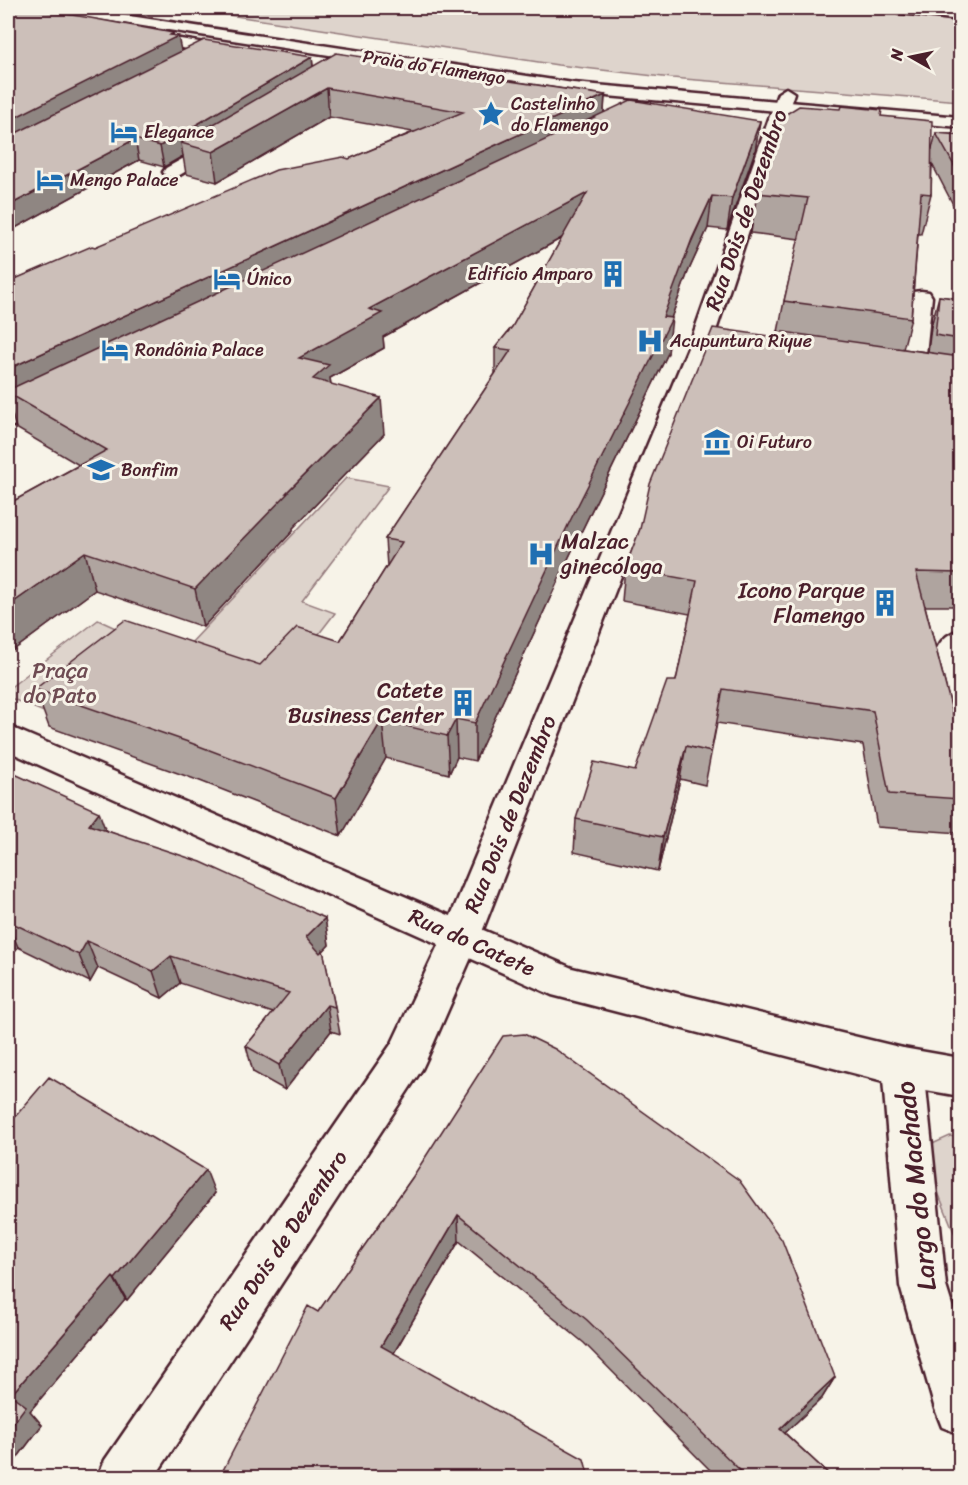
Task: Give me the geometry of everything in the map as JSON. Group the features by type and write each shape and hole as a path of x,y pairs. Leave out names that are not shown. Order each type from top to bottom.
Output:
{"main road":[{"name":"Praia do Flamengo","path":"55,8 573,88 732,102 778,116 960,108"},
{"path":"55,8 101,31"},
{"name":"Praia do Flamengo","path":"148,8 505,64 599,76 778,116 960,122"},
{"path":"892,8 960,16"},
{"path":"42,20 251,55"},
{"path":"187,60 211,49"},
{"path":"664,112 732,102"},
{"name":"Rua Dois de Dezembro","path":"123,1478 407,1056 461,937 713,345 778,116"},
{"path":"172,172 233,136"},
{"path":"888,370 922,375 921,297"},
{"path":"8,420 71,390"},
{"path":"953,654 960,722"},
{"name":"Rua do Catete","path":"8,738 566,983 903,1067 960,1077"},
{"name":"Largo do Machado","path":"903,1067 923,1286 960,1409"}],"green space":[{"path":"183,8 960,8 960,101 672,78 558,65"},
{"path":"346,478 389,486 302,601 335,613 265,704 191,643"},
{"name":"Praça do Pato","path":"98,620 148,643 58,718 8,697 8,689"},
{"path":"950,1136 960,1138 960,1247 929,1170 930,1145"}],"building":[{"path":"8,8 25,8 85,17 173,33 170,35 178,36 8,121"},
{"path":"204,40 312,57 160,146 135,139 8,206 8,137"},
{"path":"336,53 376,59 373,61 605,95 8,369 8,282 276,170 343,157 349,159 463,112 327,88 213,152 181,143"},
{"path":"631,100 760,121 732,198 712,196 692,239 663,317 672,318 570,521 475,723 456,719 447,736 382,720 336,798 191,743 35,689 125,620 260,665 297,627 340,641 402,542 385,539 511,350 495,348 512,327 587,193 369,309 382,313 299,358 329,365 313,379 381,398 195,589 85,552 8,606 8,504 107,450 8,393 8,390"},
{"path":"799,106 840,109 841,106 882,110 881,116 932,121 931,194 921,193 911,318 784,301 808,198 757,193 783,116"},
{"path":"936,133 960,135 960,176"},
{"path":"939,296 960,299 960,339 935,335"},
{"path":"713,328 776,337 777,331 960,357 960,573 916,572 960,741 960,799 889,794 873,711 723,689 711,752 686,746 663,837 576,819 594,762 635,771 667,681 676,681 697,581 625,568 640,529 650,484"},
{"path":"8,771 99,812 89,825 201,862 325,918 306,937 320,953 323,950 335,1007 327,1005 279,1065 246,1046 289,993 171,956 153,971 87,941 79,955 8,921"},
{"path":"524,1034 555,1049 739,1180 782,1240 835,1377 780,1429 833,1478 748,1478 587,1320 458,1215 381,1346 584,1459 589,1478 219,1478 308,1306 318,1312 412,1178 503,1036"},
{"path":"49,1077 206,1170 115,1279 113,1277 11,1395 26,1406 8,1430 8,1125"}],"place":[{"name":"Castelinho do Flamengo","path":"491,114"},
{"name":"Elegance","path":"124,132"},
{"name":"Mengo Palace","path":"50,180"},
{"name":"Edifício Amparo","path":"613,274"},
{"name":"Único","path":"227,279"},
{"name":"Acupuntura Riyue","path":"650,341"},
{"name":"Rondônia Palace","path":"115,350"},
{"name":"Oi Futuro","path":"717,442"},
{"name":"Bonfim","path":"101,470"},
{"name":"Malzac ginecóloga","path":"541,554"},
{"name":"Icono Parque Flamengo","path":"885,603"},
{"name":"Catete Business Center","path":"463,703"}]}
